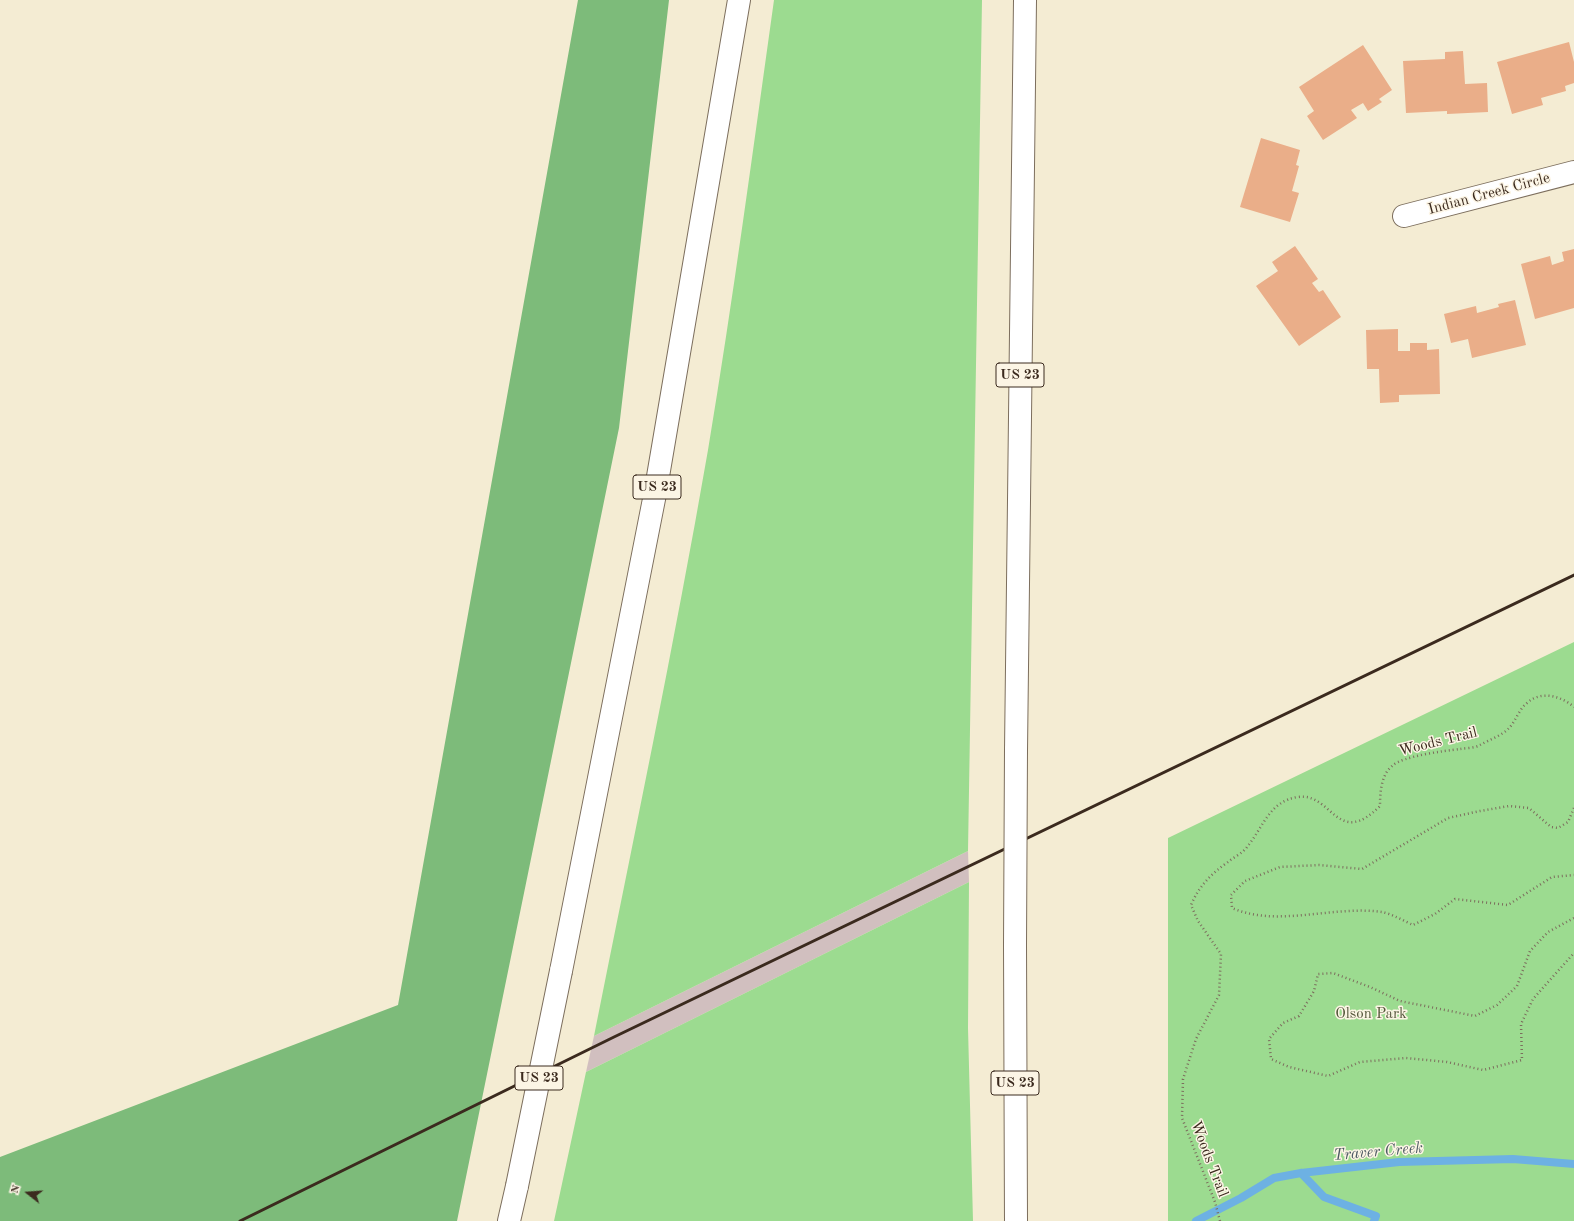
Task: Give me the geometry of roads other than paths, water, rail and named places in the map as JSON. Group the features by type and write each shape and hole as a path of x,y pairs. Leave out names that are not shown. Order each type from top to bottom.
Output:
{"main road":[{"name":"US 23","path":"509,1221 561,971 655,494 739,0"},
{"name":"US 23","path":"1016,1221 1016,750 1024,0"},
{"name":"Indian Creek Circle","path":"1404,216 1574,172"}],"waterway":[{"name":"Traver Creek","path":"1196,1221 1241,1198 1274,1178 1301,1173 1399,1162 1513,1159 1574,1164"},
{"path":"1301,1173 1324,1197 1376,1216 1374,1221"}],"railway":[{"path":"240,1221 614,1037 1574,575"}],"park label":[{"name":"Olson Park","path":"1371,1014"}]}
